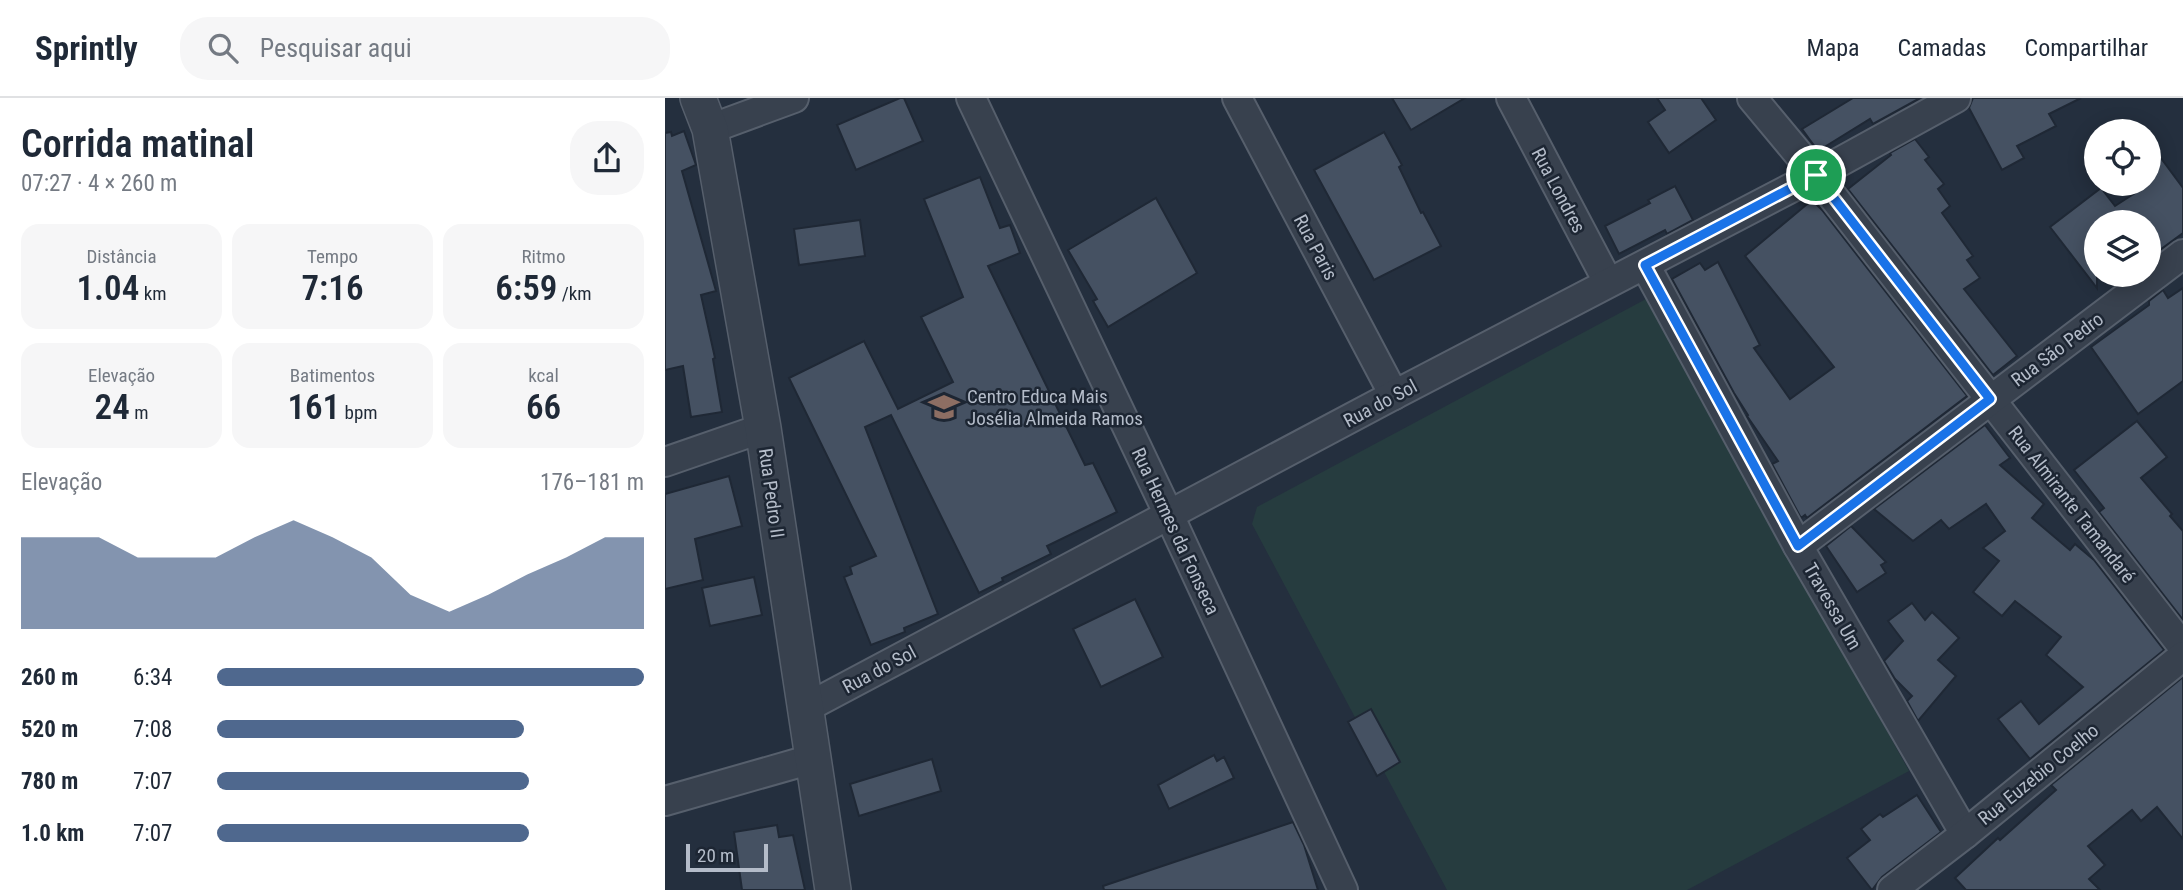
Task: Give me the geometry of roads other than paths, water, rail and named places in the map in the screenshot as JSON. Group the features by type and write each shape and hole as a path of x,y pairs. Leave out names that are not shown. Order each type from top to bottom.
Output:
{"street":[{"path":"704,114 794,98"},
{"name":"Rua Hermes da Fonseca","path":"971,98 1343,890"},
{"name":"Rua Paris","path":"1237,98 1394,395"},
{"name":"Rua Londres","path":"1511,98 1608,282"},
{"name":"Rua Almirante Tamandaré","path":"1752,98 1816,175 2183,647"},
{"name":"Rua do Sol","path":"804,709 1608,282 1816,175 1956,98"},
{"name":"Rua Pedro II","path":"704,114 763,428 833,890"},
{"name":"Rua São Pedro","path":"1798,546 2183,254"},
{"name":"Travessa Um","path":"1645,265 1798,546 1965,834"},
{"path":"665,462 763,428"},
{"name":"Rua Euzebio Coelho","path":"1892,890 1965,834 2183,656"},
{"path":"665,801 812,759"}],"place":[{"name":"Centro Educa Mais Josélia Almeida Ramos","path":"944,407"}]}
